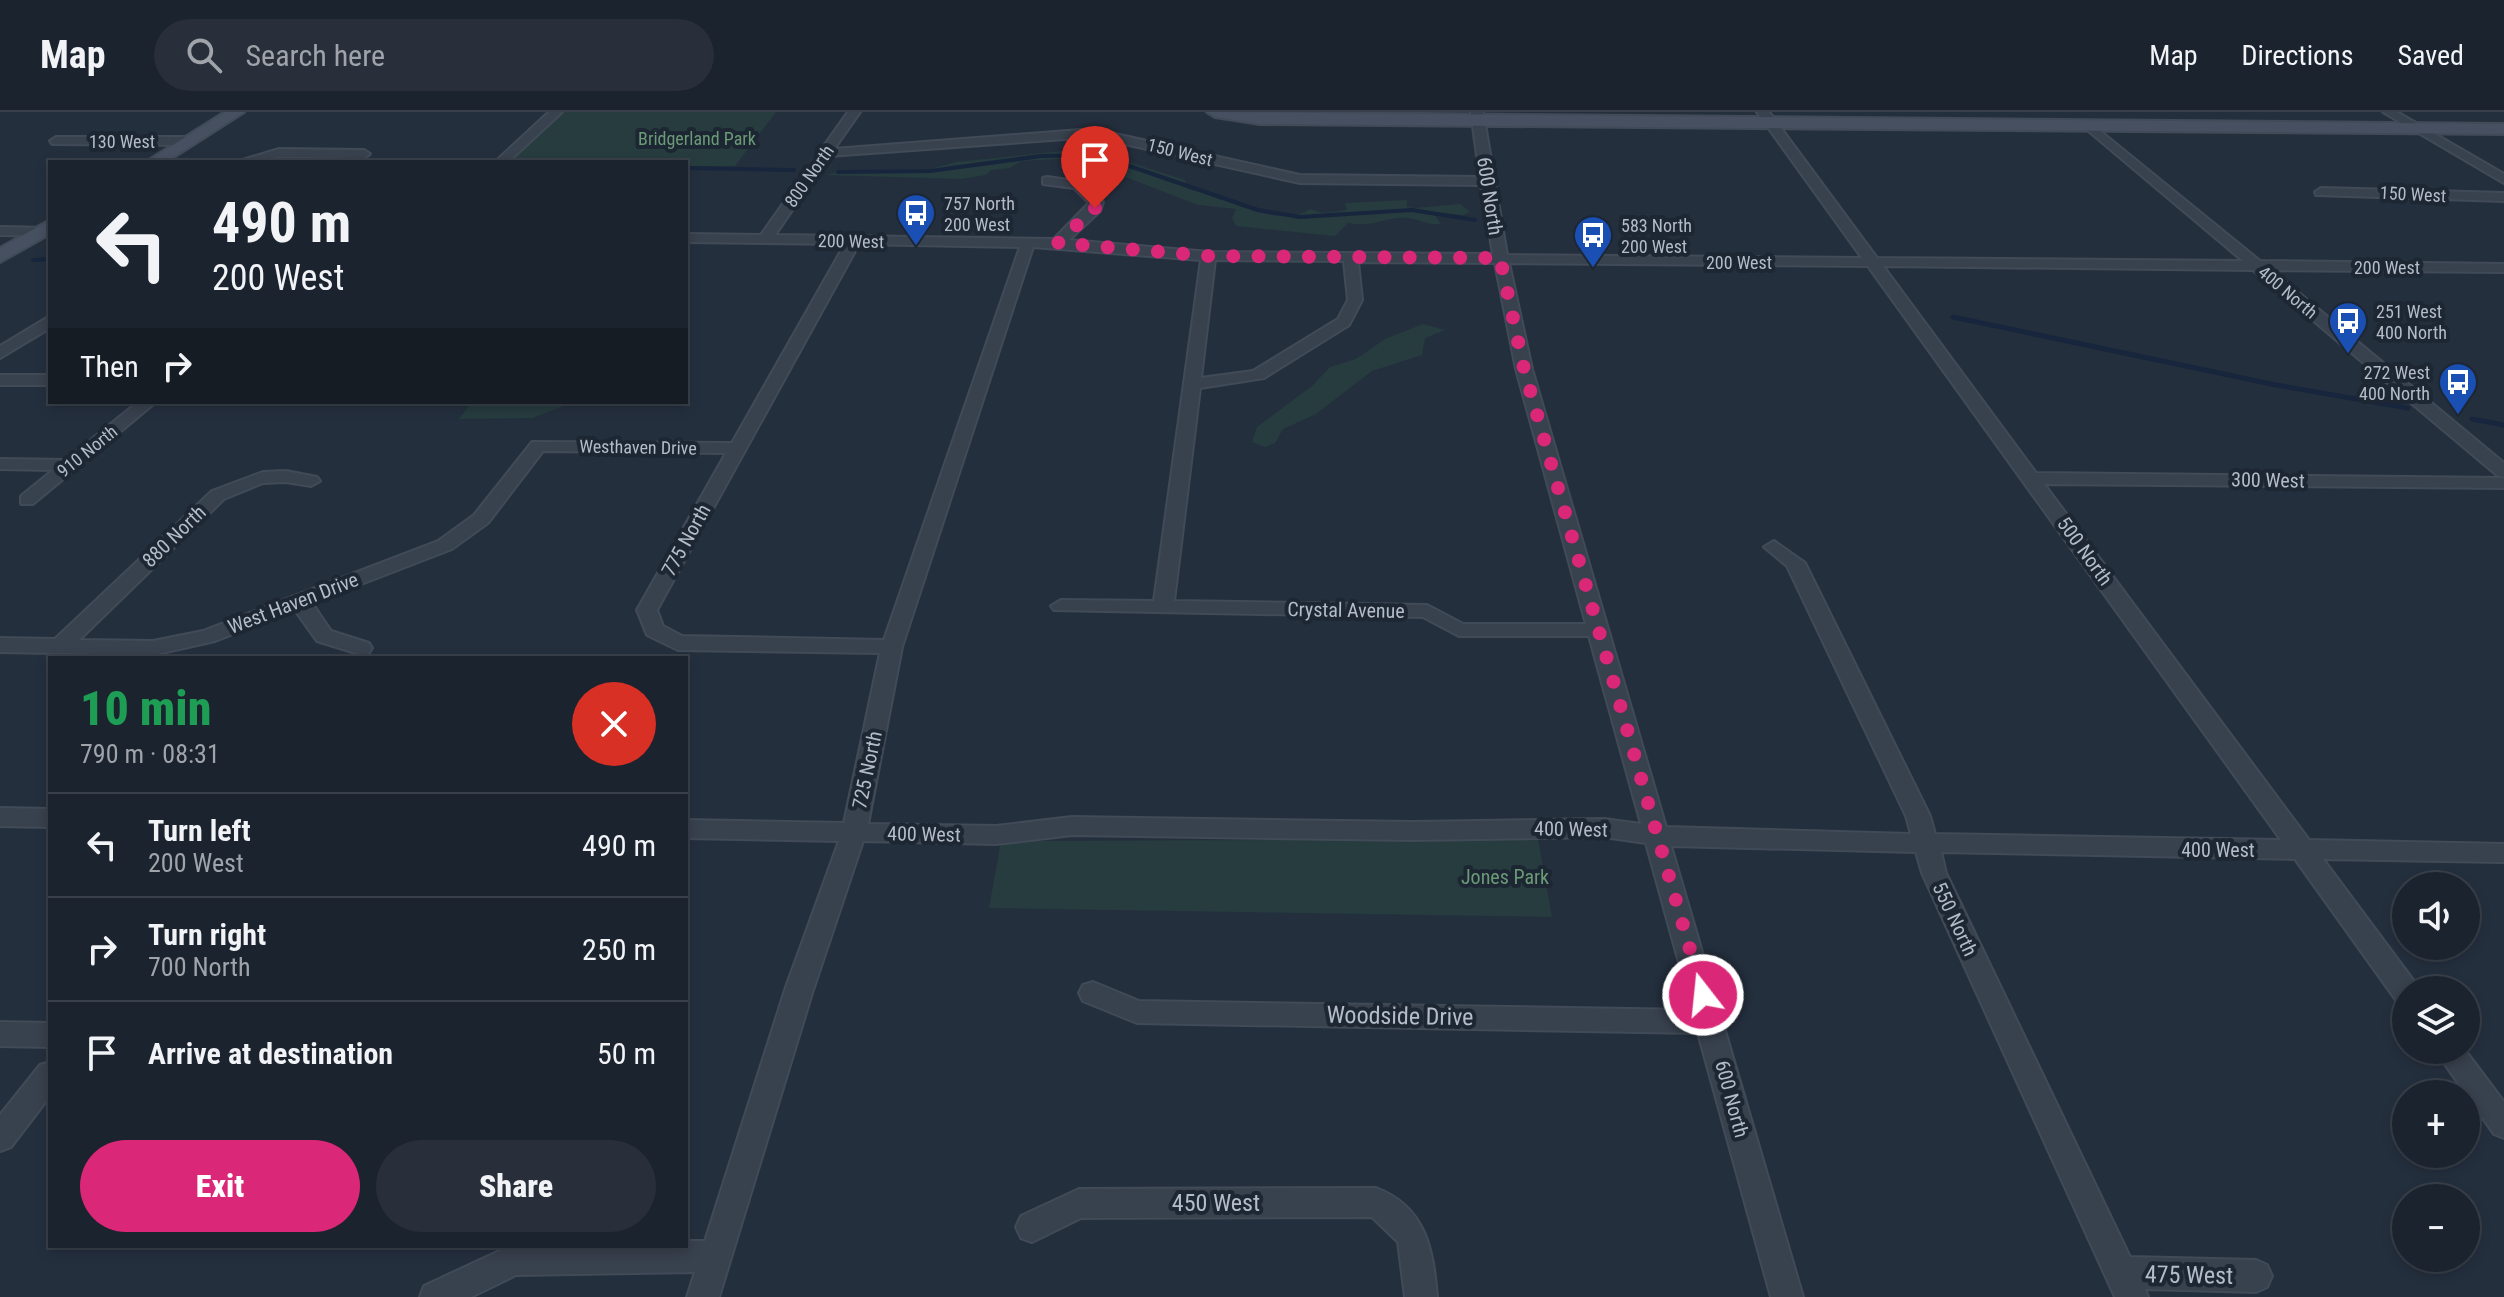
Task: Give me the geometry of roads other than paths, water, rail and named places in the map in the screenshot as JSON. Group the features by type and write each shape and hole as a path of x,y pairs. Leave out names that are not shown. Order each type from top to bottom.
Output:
{"street":[{"path":"157,160 236,112"},
{"path":"503,160 556,112"},
{"name":"800 North","path":"765,239 854,112"},
{"path":"1215,112 1260,119 1478,116 1767,118 2089,126 2504,129"},
{"name":"400 North","path":"2072,112 2504,472"},
{"path":"2389,112 2504,179"},
{"name":"600 North","path":"1478,116 1486,181 1524,369 1787,1297"},
{"name":"500 North","path":"1767,118 2394,976"},
{"name":"150 West","path":"825,153 1058,128 1108,134 1300,179 1486,181"},
{"name":"130 West","path":"56,141 188,141"},
{"path":"250,160 279,153 364,154"},
{"path":"1047,181 1078,185 1096,202 1095,208 1058,243"},
{"name":"150 West","path":"2321,192 2504,197"},
{"path":"0,231 46,230"},
{"path":"0,256 46,230"},
{"name":"200 West","path":"688,238 1058,243 1209,256 2504,268"},
{"name":"775 North","path":"854,241 647,610 654,630 678,643 892,647"},
{"name":"725 North","path":"703,1297 799,990 854,832 892,647 1028,242"},
{"path":"1163,607 1209,256"},
{"path":"1190,383 1223,382 1258,375 1344,322 1355,300 1351,257"},
{"path":"0,353 48,322"},
{"path":"0,380 48,380"},
{"name":"910 North","path":"27,500 146,404"},
{"name":"Westhaven Drive","path":"538,446 737,448"},
{"name":"West Haven Drive","path":"0,645 153,648 183,643 445,545 481,519 538,446"},
{"path":"0,464 70,465"},
{"name":"880 North","path":"60,646 218,495 240,482 268,476 291,475 311,481"},
{"name":"300 West","path":"2032,478 2504,483"},
{"name":"550 North","path":"1774,547 1795,563 1918,816 1934,873 2127,1285"},
{"path":"299,600 324,636 362,648"},
{"name":"Crystal Avenue","path":"1061,606 1427,611 1459,630 1598,630"},
{"path":"0,817 48,818"},
{"name":"400 West","path":"688,829 996,835 1072,826 1413,831 1604,828 1657,836 1927,845 2504,853"},
{"name":"Woodside Drive","path":"1093,993 1137,1012 1710,1022"},
{"path":"0,1034 48,1035"},
{"path":"2459,1064 2504,1125"},
{"path":"0,1138 48,1077"},
{"name":"450 West","path":"1032,1227 1079,1204 1376,1202 1402,1216 1417,1247 1421,1297"},
{"path":"436,1297 512,1253 716,1256"},
{"name":"475 West","path":"2127,1285 2256,1276"}],"waterway":[{"path":"838,172 930,171 1041,156 1097,155 1258,210 1300,217 1412,210 1475,220"},
{"path":"688,168 794,170"},
{"path":"33,260 48,259"},
{"path":"1953,317 2276,385 2408,408"},
{"path":"2472,419 2504,425"}],"place":[{"name":"757 North 200 West","path":"916,247"},
{"name":"583 North 200 West","path":"1593,269"},
{"name":"251 West 400 North","path":"2348,355"},
{"name":"272 West 400 North","path":"2458,416"}],"park label":[{"name":"Bridgerland Park","path":"697,138"},
{"name":"Jones Park","path":"1505,877"}]}
